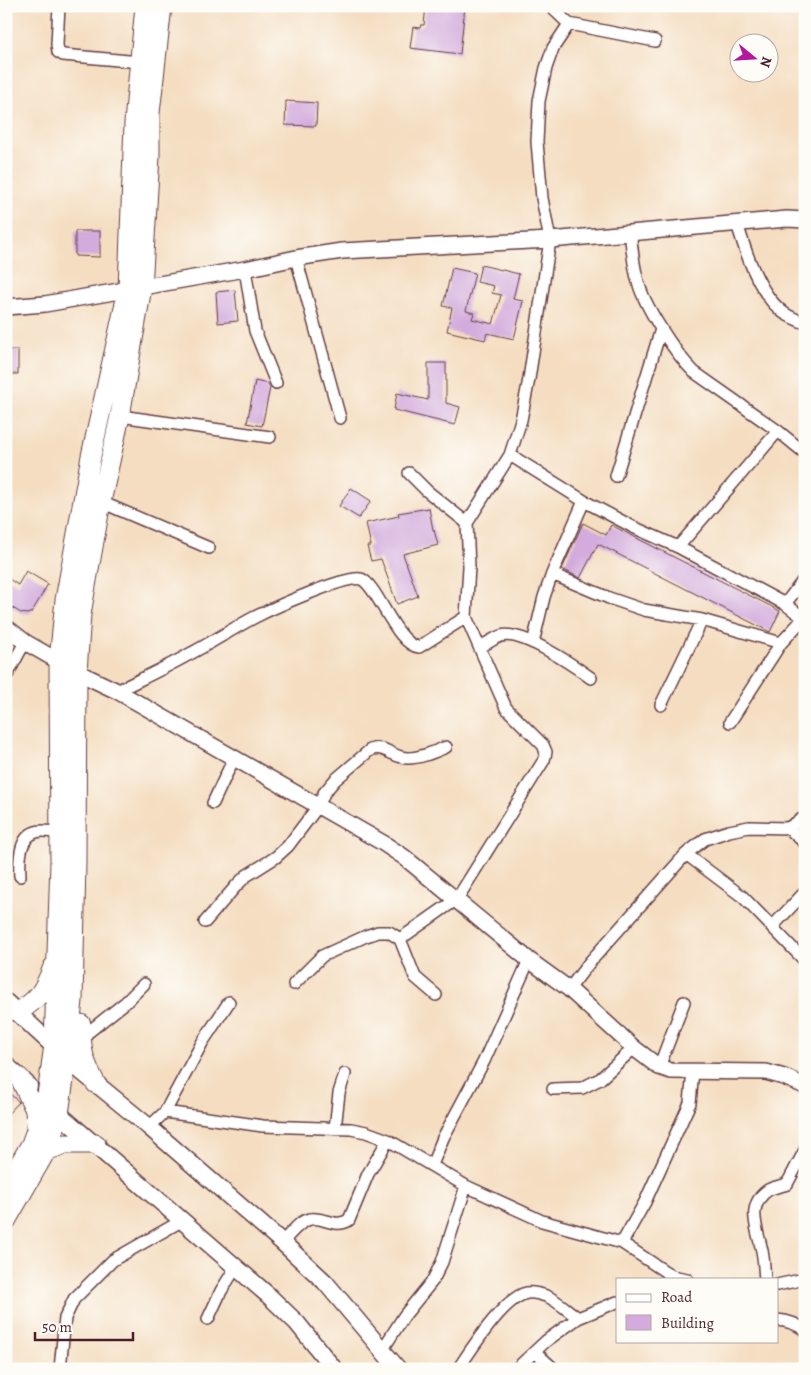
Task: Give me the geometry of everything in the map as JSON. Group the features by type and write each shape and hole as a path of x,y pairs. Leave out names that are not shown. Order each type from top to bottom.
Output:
{"main road":[{"path":"6,1221 46,1151 53,1108 67,1058 73,1000 65,961 60,862 61,730 59,661 65,600 83,499 135,288 134,122 145,6"},
{"path":"6,1187 36,1131 53,1108 54,1045 76,862 77,672 81,614 101,502 120,416 150,156 150,113 162,6"},
{"path":"12,1007 32,1003 65,961"},
{"path":"65,961 79,973 83,1059 96,1084"},
{"path":"12,1007 96,1084 282,1242 325,1282 398,1369"},
{"path":"13,1071 297,1323 334,1369"},
{"path":"13,1071 34,1110 36,1131"},
{"path":"46,1151 65,1144 96,1144"}],"street":[{"path":"60,6 58,52 63,55 140,62"},
{"path":"550,6 569,24 655,41"},
{"path":"400,939 456,899 544,760 546,752 543,745 506,708 466,617 469,567 467,523 510,455 521,420 528,388 550,240 542,198 537,142 540,101 546,68 553,48 569,24"},
{"path":"6,307 45,304 342,251 550,240 787,219 805,220"},
{"path":"737,224 747,256 773,303 782,312 805,323"},
{"path":"630,232 637,279 661,329 683,361 694,372 778,430 805,453"},
{"path":"296,258 340,418"},
{"path":"246,269 255,331 276,383"},
{"path":"616,476 661,329"},
{"path":"120,416 270,436"},
{"path":"678,547 778,430"},
{"path":"510,455 584,501 633,527 678,547 785,604 804,618 781,642 730,722"},
{"path":"409,473 427,491 467,523"},
{"path":"533,643 544,597 552,574 584,501"},
{"path":"101,502 209,548"},
{"path":"552,574 608,598 644,610 702,620 781,642"},
{"path":"785,604 805,578"},
{"path":"117,691 189,655 256,616 328,586 353,579 362,579 369,584 389,618 409,643 414,646 419,646 466,617"},
{"path":"661,705 702,620"},
{"path":"6,627 25,642 77,672 117,691 319,805 404,857 529,960 569,989 634,1048 659,1067 671,1070 766,1072 805,1086"},
{"path":"480,647 501,636 522,638 568,661 590,678"},
{"path":"6,677 25,642"},
{"path":"205,922 246,876 276,857 288,846 335,780 370,750 376,747 382,748 399,757 408,758 425,755 446,747"},
{"path":"212,803 234,758"},
{"path":"569,989 589,963 686,854 705,839 728,831 749,827 788,828 805,817"},
{"path":"788,828 805,843"},
{"path":"20,876 19,861 21,848 25,840 33,833 41,831 59,833"},
{"path":"686,854 743,898 805,961"},
{"path":"772,927 805,892"},
{"path":"294,984 322,956 366,936 378,932 389,932 400,939 416,977 436,995"},
{"path":"432,1166 443,1138 484,1061 529,960"},
{"path":"81,1038 126,1002 144,984"},
{"path":"148,1127 165,1112 202,1042 229,1002"},
{"path":"659,1067 684,1002"},
{"path":"553,1089 582,1088 600,1079 634,1048"},
{"path":"622,1243 645,1202 690,1103 693,1071"},
{"path":"335,1129 339,1092 345,1074"},
{"path":"165,1112 263,1126 366,1132 388,1140 466,1186 542,1221 622,1243 670,1278"},
{"path":"282,1242 300,1223 310,1219 334,1224 343,1224 349,1220 368,1174 388,1140"},
{"path":"765,1278 762,1252 754,1216 755,1206 759,1199 768,1191 787,1184 805,1150"},
{"path":"383,1349 404,1316 433,1280 442,1262 466,1186"},
{"path":"60,1369 65,1318 74,1299 112,1260 183,1220"},
{"path":"208,1319 221,1291 236,1267"},
{"path":"778,1285 805,1279"},
{"path":"458,1369 493,1319 516,1298 526,1293 548,1297 578,1318"},
{"path":"516,1369 546,1341 578,1318 616,1302"},
{"path":"778,1320 789,1321 805,1330"},
{"path":"535,1352 554,1369"}],"building":[{"path":"426,6 465,6 460,54 410,48 413,27 420,28 421,25 424,25"},
{"path":"286,101 317,103 316,126 285,125"},
{"path":"75,231 100,231 100,257 75,256"},
{"path":"481,265 519,274 513,299 523,301 514,339 487,333 485,340 447,331 452,308 443,306 452,268 475,273 466,311 474,313 472,319 493,324 501,295 492,293 494,286 477,282"},
{"path":"235,290 238,321 218,323 216,292"},
{"path":"6,350 18,350 18,374 6,374"},
{"path":"428,363 446,363 446,403 460,407 455,425 394,410 397,393 428,400"},
{"path":"255,381 268,384 270,388 262,426 247,423"},
{"path":"351,488 371,501 359,518 339,506"},
{"path":"429,508 438,545 403,554 418,596 397,604 381,559 371,561 367,546 371,546 366,523 399,516 398,513"},
{"path":"583,523 606,535 611,525 780,611 770,632 598,544 580,578 562,569"},
{"path":"26,571 48,584 32,612 27,614 21,613 6,604 6,577 18,585"},
{"path":"6,1090 19,1102 6,1116"}]}
